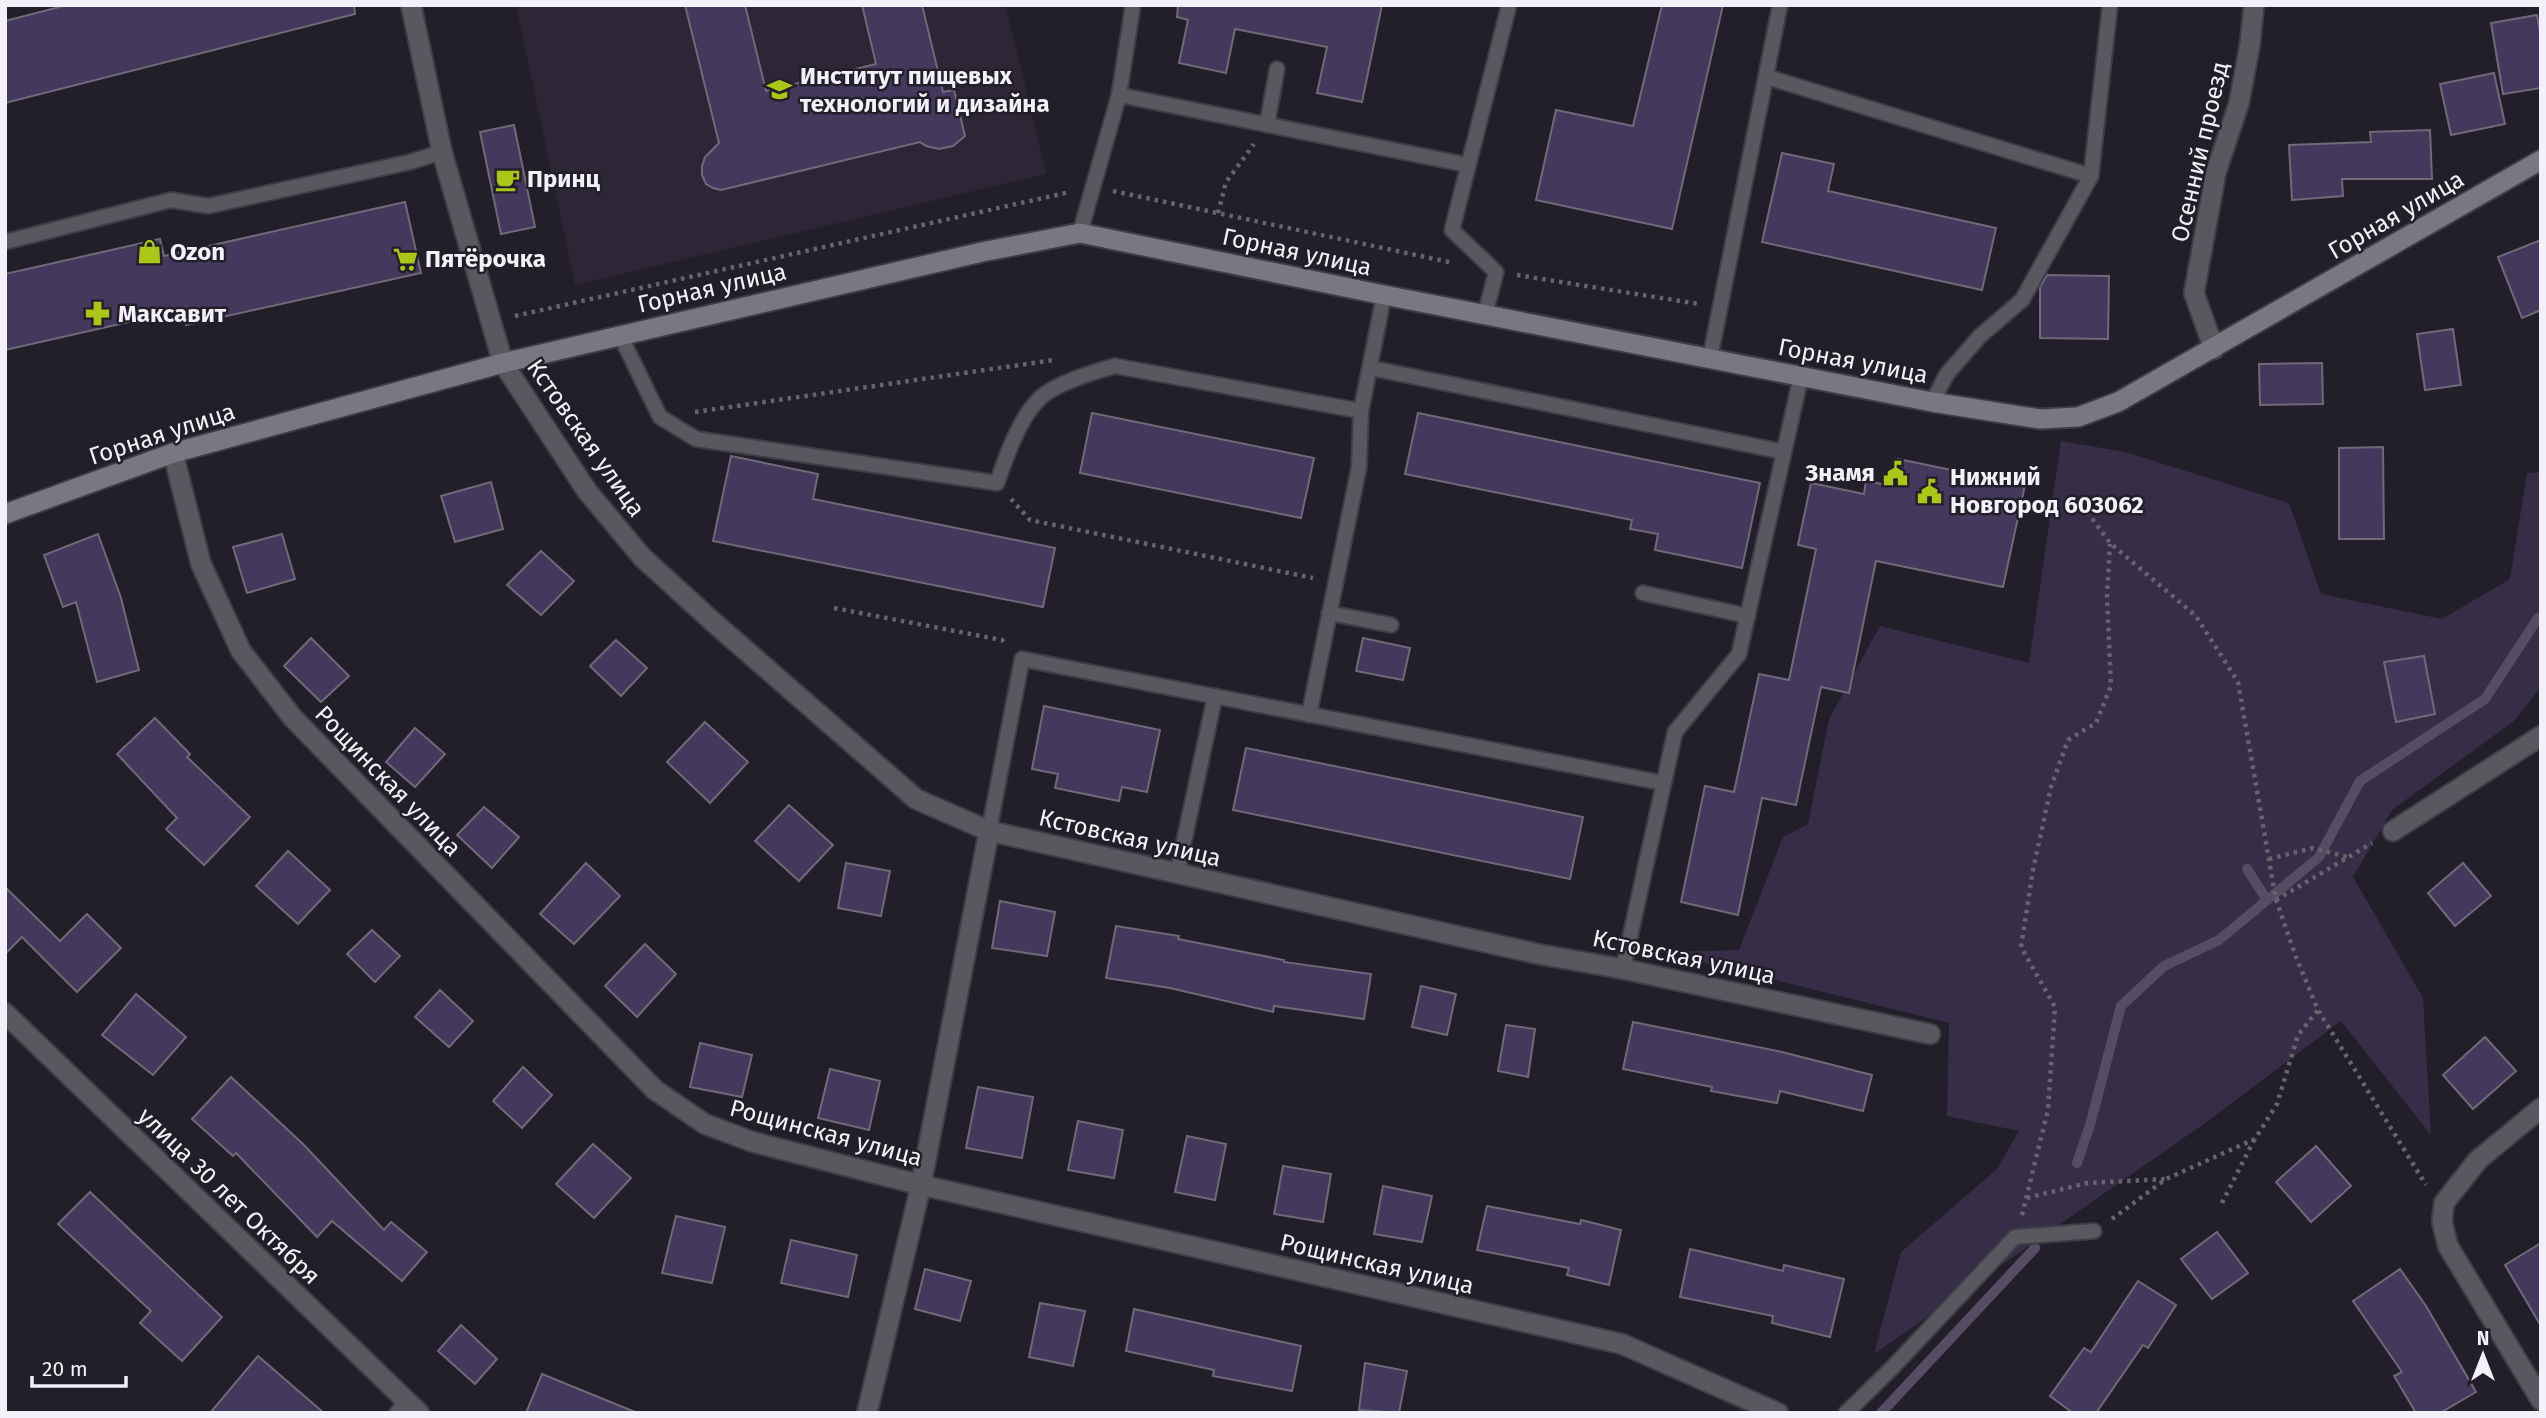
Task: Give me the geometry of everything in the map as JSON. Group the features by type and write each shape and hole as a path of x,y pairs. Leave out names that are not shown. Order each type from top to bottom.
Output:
{"main road":[{"name":"Горная улица","path":"5,514 173,453 503,363 982,252 1080,233 1933,402 2040,419 2078,417 2118,402 2214,349 2541,160"}],"street":[{"name":"Кстовская улица","path":"411,5 442,152 503,363 587,491 642,557 916,799 989,831 1538,954 1623,968 1930,1034"},
{"name":"Осенний проезд","path":"2214,349 2194,293 2216,172 2239,103 2254,5"},
{"name":"Рощинская улица","path":"173,453 201,564 241,651 293,718 655,1090 705,1125 752,1142 921,1185 1622,1344 1778,1413"},
{"path":"2393,831 2541,736"},
{"path":"867,1413 921,1185 989,831"},
{"name":"улица 30 лет Октября","path":"5,1013 407,1409"},
{"path":"2541,1108 2478,1160 2444,1203 2442,1222 2448,1246 2541,1400"}],"lane":[{"path":"1080,233 1119,95 1133,5"},
{"path":"1485,315 1496,272 1452,230 1509,5"},
{"path":"1710,358 1780,5"},
{"path":"1933,402 1947,374 1972,345 2022,300 2091,176 2110,5"},
{"path":"1267,125 1277,69"},
{"path":"1767,76 2091,176"},
{"path":"1119,95 1468,165"},
{"path":"5,242 171,200 208,206 410,162 442,152"},
{"path":"1308,715 1359,467 1361,411 1384,295"},
{"path":"620,335 660,416 696,439 997,483 1013,439 1040,398 1077,377 1115,366 1361,411"},
{"path":"1371,368 1784,453"},
{"path":"1623,968 1675,732 1739,654 1801,376"},
{"path":"1643,593 1748,616"},
{"path":"1329,613 1391,625"},
{"path":"989,831 1022,659 1663,783"},
{"path":"1177,874 1215,696"},
{"path":"1846,1413 2015,1237 2094,1231"}],"path":[{"path":"1218,213 1226,182 1267,125"},
{"path":"660,416 1062,359"},
{"path":"997,483 1030,520 1336,583"},
{"path":"2082,505 2110,543 2196,616 2238,682 2276,900 2296,957 2318,1010 2428,1188"},
{"path":"2015,1237 2048,1110 2055,1007 2021,947 2033,870 2051,787 2067,740 2096,723 2111,686 2107,597 2110,543"},
{"path":"834,608 1002,640 1022,659"},
{"path":"2276,900 2393,831"},
{"path":"2269,859 2313,849 2347,858"},
{"path":"2222,1203 2255,1139 2277,1104 2298,1035 2318,1010"},
{"path":"2094,1231 2166,1180 2255,1139"},
{"path":"2026,1199 2087,1183 2166,1180"}],"shaded area":[{"name":"Институт пищевых технологий и дизайна","path":"516,5 1006,5 1046,174 575,285"},
{"path":"2061,441 2125,452 2289,503 2321,594 2442,619 2510,579 2527,473 2541,472 2541,687 2514,721 2392,810 2353,877 2423,998 2431,1135 2341,1021 2208,1121 1874,1354 1901,1252 1997,1169 2019,1131 1947,1116 1949,1023 1661,952 1739,950 1783,837 1808,824 1829,719 1880,626 2029,663"}],"building":[{"path":"67,5 354,5 355,14 5,103 5,21"},
{"path":"685,5 745,5 766,91 876,64 862,5 922,5 943,92 954,90 965,136 953,146 939,149 920,142 721,190 713,188 706,184 702,166 705,157 719,143"},
{"path":"1178,5 1382,5 1362,102 1317,93 1327,47 1235,29 1226,73 1179,63 1188,20 1177,17"},
{"path":"1662,5 1723,5 1672,229 1536,200 1556,110 1633,126"},
{"path":"2537,15 2541,37 2541,88 2503,94 2491,23"},
{"path":"2494,73 2505,124 2451,135 2440,84"},
{"name":"Принц","path":"514,125 535,227 501,234 480,132"},
{"path":"2430,130 2432,179 2342,179 2343,196 2292,200 2289,145 2371,142 2370,132"},
{"path":"1782,153 1834,164 1828,191 1996,228 1982,290 1762,242"},
{"path":"405,202 421,273 186,325 182,310 5,350 5,274 160,239 164,256"},
{"path":"2541,240 2541,310 2522,318 2498,257"},
{"path":"2047,275 2109,276 2108,339 2040,338 2040,287"},
{"path":"2453,329 2461,385 2425,390 2417,334"},
{"path":"2322,363 2323,404 2260,405 2259,364"},
{"path":"1092,413 1314,458 1301,518 1080,473"},
{"path":"1418,413 1760,483 1742,568 1655,550 1658,534 1630,529 1632,520 1405,474"},
{"path":"2383,447 2384,539 2339,539 2339,448"},
{"path":"731,456 818,474 813,499 1055,548 1043,607 713,541"},
{"path":"1898,459 2025,485 2003,587 1876,561 1849,693 1821,687 1796,805 1762,798 1738,915 1681,902 1705,786 1734,792 1759,674 1789,680 1816,549 1798,545 1811,483 1864,494 1866,481 1892,486"},
{"path":"491,482 503,529 455,542 441,496"},
{"path":"98,534 121,598 139,670 97,682 76,602 63,607 44,555"},
{"path":"282,534 295,579 247,593 233,547"},
{"path":"541,551 574,581 541,615 507,585"},
{"path":"311,638 349,676 321,702 284,666"},
{"path":"1363,638 1410,648 1403,680 1356,671"},
{"path":"616,640 647,668 621,696 590,666"},
{"path":"2424,656 2435,714 2396,722 2384,662"},
{"path":"1044,706 1160,730 1147,792 1122,787 1119,801 1055,788 1058,774 1032,769"},
{"path":"155,718 190,754 187,757 250,817 204,865 166,829 177,818 117,754"},
{"path":"705,722 748,762 710,803 667,762"},
{"path":"415,728 445,754 415,787 386,762"},
{"path":"1246,748 1583,817 1570,879 1233,810"},
{"path":"789,805 833,845 799,881 755,841"},
{"path":"484,807 519,837 492,868 457,835"},
{"path":"288,851 330,890 298,924 256,886"},
{"path":"586,863 620,896 574,944 540,914"},
{"path":"846,863 890,871 881,916 838,908"},
{"path":"2463,863 2491,896 2455,926 2428,893"},
{"path":"5,887 60,941 87,914 121,948 77,992 22,937 5,954"},
{"path":"1000,901 1055,912 1047,956 992,948"},
{"path":"1116,926 1179,936 1178,939 1284,962 1371,974 1364,1019 1274,1006 1273,1012 1170,988 1106,978"},
{"path":"372,930 400,956 375,982 347,954"},
{"path":"645,944 676,974 637,1017 605,986"},
{"path":"1421,986 1456,994 1447,1035 1412,1027"},
{"path":"440,990 473,1021 449,1047 415,1017"},
{"path":"136,994 186,1037 153,1075 102,1035"},
{"path":"1633,1022 1782,1052 1872,1075 1863,1111 1780,1091 1777,1103 1711,1091 1712,1087 1623,1069"},
{"path":"1506,1025 1535,1029 1528,1077 1498,1071"},
{"path":"2485,1037 2516,1071 2473,1109 2443,1075"},
{"path":"700,1043 752,1055 742,1097 690,1087"},
{"path":"523,1067 552,1095 522,1128 493,1101"},
{"path":"830,1069 880,1081 869,1130 818,1118"},
{"path":"231,1077 303,1144 384,1230 391,1222 427,1252 402,1281 332,1221 317,1237 236,1153 233,1156 192,1119"},
{"path":"978,1087 1033,1097 1022,1158 966,1148"},
{"path":"1078,1121 1123,1130 1114,1178 1068,1170"},
{"path":"1187,1136 1226,1144 1215,1200 1175,1192"},
{"path":"593,1144 631,1178 594,1218 556,1184"},
{"path":"2316,1146 2351,1186 2311,1222 2276,1182"},
{"path":"1283,1166 1331,1174 1323,1222 1274,1214"},
{"path":"1383,1186 1432,1196 1422,1242 1374,1234"},
{"path":"90,1192 222,1317 182,1361 140,1323 151,1311 58,1224"},
{"path":"1487,1206 1580,1224 1581,1220 1621,1230 1609,1285 1567,1275 1569,1268 1477,1250"},
{"path":"676,1216 725,1227 712,1283 662,1273"},
{"path":"2217,1232 2248,1273 2212,1299 2181,1259"},
{"path":"791,1240 857,1255 848,1297 781,1283"},
{"path":"2541,1243 2541,1326 2505,1265"},
{"path":"1690,1249 1783,1271 1784,1265 1844,1279 1830,1337 1772,1323 1773,1316 1680,1297"},
{"path":"925,1269 971,1281 960,1321 915,1309"},
{"path":"2400,1269 2426,1306 2476,1392 2440,1413 2416,1413 2394,1376 2402,1372 2353,1301"},
{"path":"2138,1281 2176,1305 2148,1348 2143,1345 2096,1413 2073,1413 2050,1396 2084,1348 2091,1352"},
{"path":"1040,1303 1085,1311 1073,1366 1029,1357"},
{"path":"1134,1309 1301,1346 1292,1391 1213,1376 1214,1370 1126,1351"},
{"path":"461,1325 497,1359 475,1384 438,1351"},
{"path":"258,1356 324,1413 210,1413"},
{"path":"1365,1363 1407,1371 1399,1413 1359,1410"},
{"path":"542,1374 635,1412 635,1413 526,1413"}],"waterway":[{"path":"2077,1163 2090,1125 2121,1006 2164,966 2219,940 2319,857 2360,781 2485,699 2538,618 2541,618"},
{"path":"2247,869 2267,900"},
{"path":"1881,1413 2035,1248"}],"place":[{"name":"Институт пищевых технологий и дизайна","path":"780,90"},
{"name":"Принц","path":"507,179"},
{"name":"Ozon","path":"150,252"},
{"name":"Пятёрочка","path":"405,259"},
{"name":"Максавит","path":"98,314"},
{"name":"Знамя","path":"1895,473"},
{"name":"Нижний Новгород 603062","path":"1930,491"}]}
